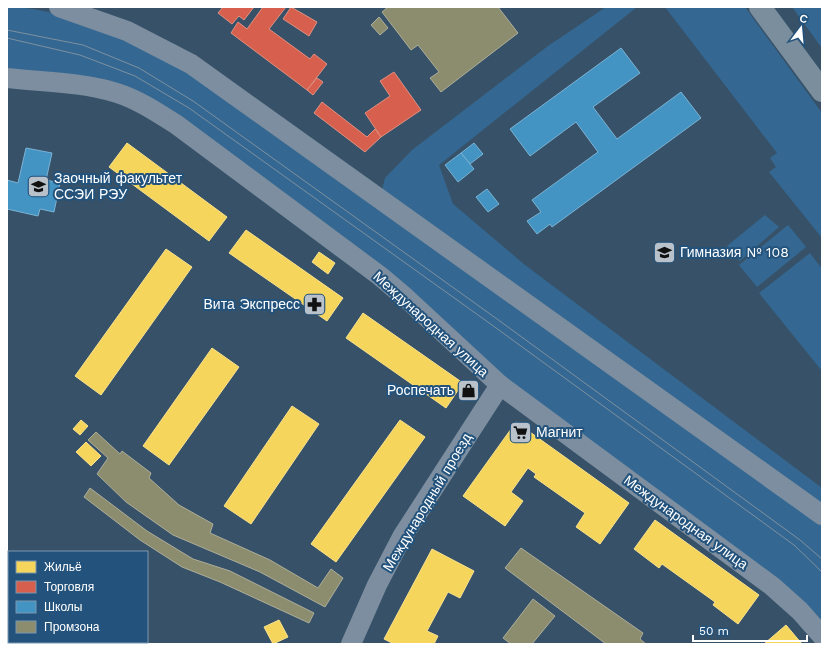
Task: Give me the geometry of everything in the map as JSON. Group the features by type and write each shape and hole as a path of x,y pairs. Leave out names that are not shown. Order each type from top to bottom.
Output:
{"main road":[{"path":"760,7 822,91"}],"street":[{"path":"59,7 127,31 191,64 822,515"},
{"name":"Международная улица","path":"7,78 84,87 117,93 144,104 177,125 380,276 500,385 772,586 800,611 822,636"},
{"name":"Международный проезд","path":"351,644 377,586 402,537 500,385"}],"shaded area":[{"path":"7,7 54,13 79,20 126,40 192,73 822,523 822,624 524,395 183,119 7,71"},
{"path":"606,7 637,7 439,165 453,204 525,265 822,488 822,507 382,190 385,178 412,150 548,46"},
{"path":"665,7 745,7 822,113 822,238 769,172 776,167 770,158 777,153"},
{"path":"792,7 822,7 822,48"},
{"path":"765,215 779,227 740,261 727,246"},
{"path":"788,225 806,247 757,287 739,265"},
{"path":"810,253 822,269 822,371 759,293"}],"building: Жильё":[{"path":"127,143 227,217 209,241 109,167"},
{"path":"246,230 343,298 327,321 229,253"},
{"path":"166,249 192,267 101,395 75,376"},
{"path":"319,252 335,263 328,274 312,262"},
{"path":"363,313 463,383 446,408 346,338"},
{"path":"212,348 239,367 169,465 143,446"},
{"path":"292,406 319,424 251,524 224,506"},
{"path":"81,420 88,426 80,435 73,429"},
{"path":"400,420 425,437 336,562 311,544"},
{"path":"516,422 629,503 600,544 576,527 585,513 534,477 536,474 528,468 511,492 523,501 505,526 463,496"},
{"path":"86,442 101,456 91,466 76,452"},
{"path":"655,520 759,595 738,624 713,605 715,602 662,564 659,568 634,549"},
{"path":"432,549 474,571 460,598 448,592 427,631 438,636 434,644 394,644 384,639"},
{"path":"7,561 8,600 7,599"},
{"path":"279,620 288,637 273,644 264,627"},
{"path":"786,625 802,644 764,644"},
{"path":"68,643 120,643 120,644"}],"building: Торговля":[{"path":"223,7 254,7 244,20 239,16 232,24 218,13"},
{"path":"263,7 286,7 269,29 310,59 314,54 327,64 307,90 231,33 238,22 247,29"},
{"path":"291,7 317,22 309,36 283,19"},
{"path":"394,72 421,110 381,137 365,113 390,96 380,81"},
{"path":"317,78 323,82 313,95 307,90"},
{"path":"322,102 367,137 375,129 381,137 365,152 314,113"},
{"name":"Роспечать","path":"468,385 474,390 469,395 464,391"}],"building: Школы":[{"path":"621,48 640,73 593,107 617,139 681,92 701,118 552,227 550,224 537,234 527,221 541,212 532,200 598,152 576,122 530,156 510,129"},
{"path":"474,143 483,154 470,164 461,153"},
{"path":"26,148 52,153 46,180 60,183 54,212 40,209 38,216 7,209 7,180 18,183"},
{"path":"461,153 474,169 458,182 445,165"},
{"path":"487,189 499,204 488,212 476,197"}],"building: Промзона":[{"path":"388,7 498,7 518,33 441,92 430,78 439,72 418,45 411,50 382,12"},
{"path":"379,17 388,28 380,35 371,25"},
{"path":"96,432 120,454 122,451 151,473 149,478 179,505 213,524 210,533 270,560 318,588 331,569 343,578 325,607 260,572 173,535 126,502 97,474 108,458 88,440"},
{"path":"90,488 147,531 193,559 230,571 314,613 309,623 220,582 182,567 140,540 84,497"},
{"path":"521,548 643,633 640,639 646,644 606,644 505,568"},
{"path":"533,599 555,616 532,644 511,644 503,638"}],"tram line":[{"path":"7,30 83,45 139,68 193,101 497,319 800,540 822,559"},
{"path":"7,38 80,55 135,76 189,108 492,325 794,545 822,572"}],"place":[{"name":"Заочный факультет ССЭИ РЭУ","path":"38,186"},
{"name":"Гимназия № 108","path":"665,252"},
{"name":"Вита Экспресс","path":"315,304"},
{"name":"Роспечать","path":"469,390"},
{"name":"Магнит","path":"521,432"}]}
